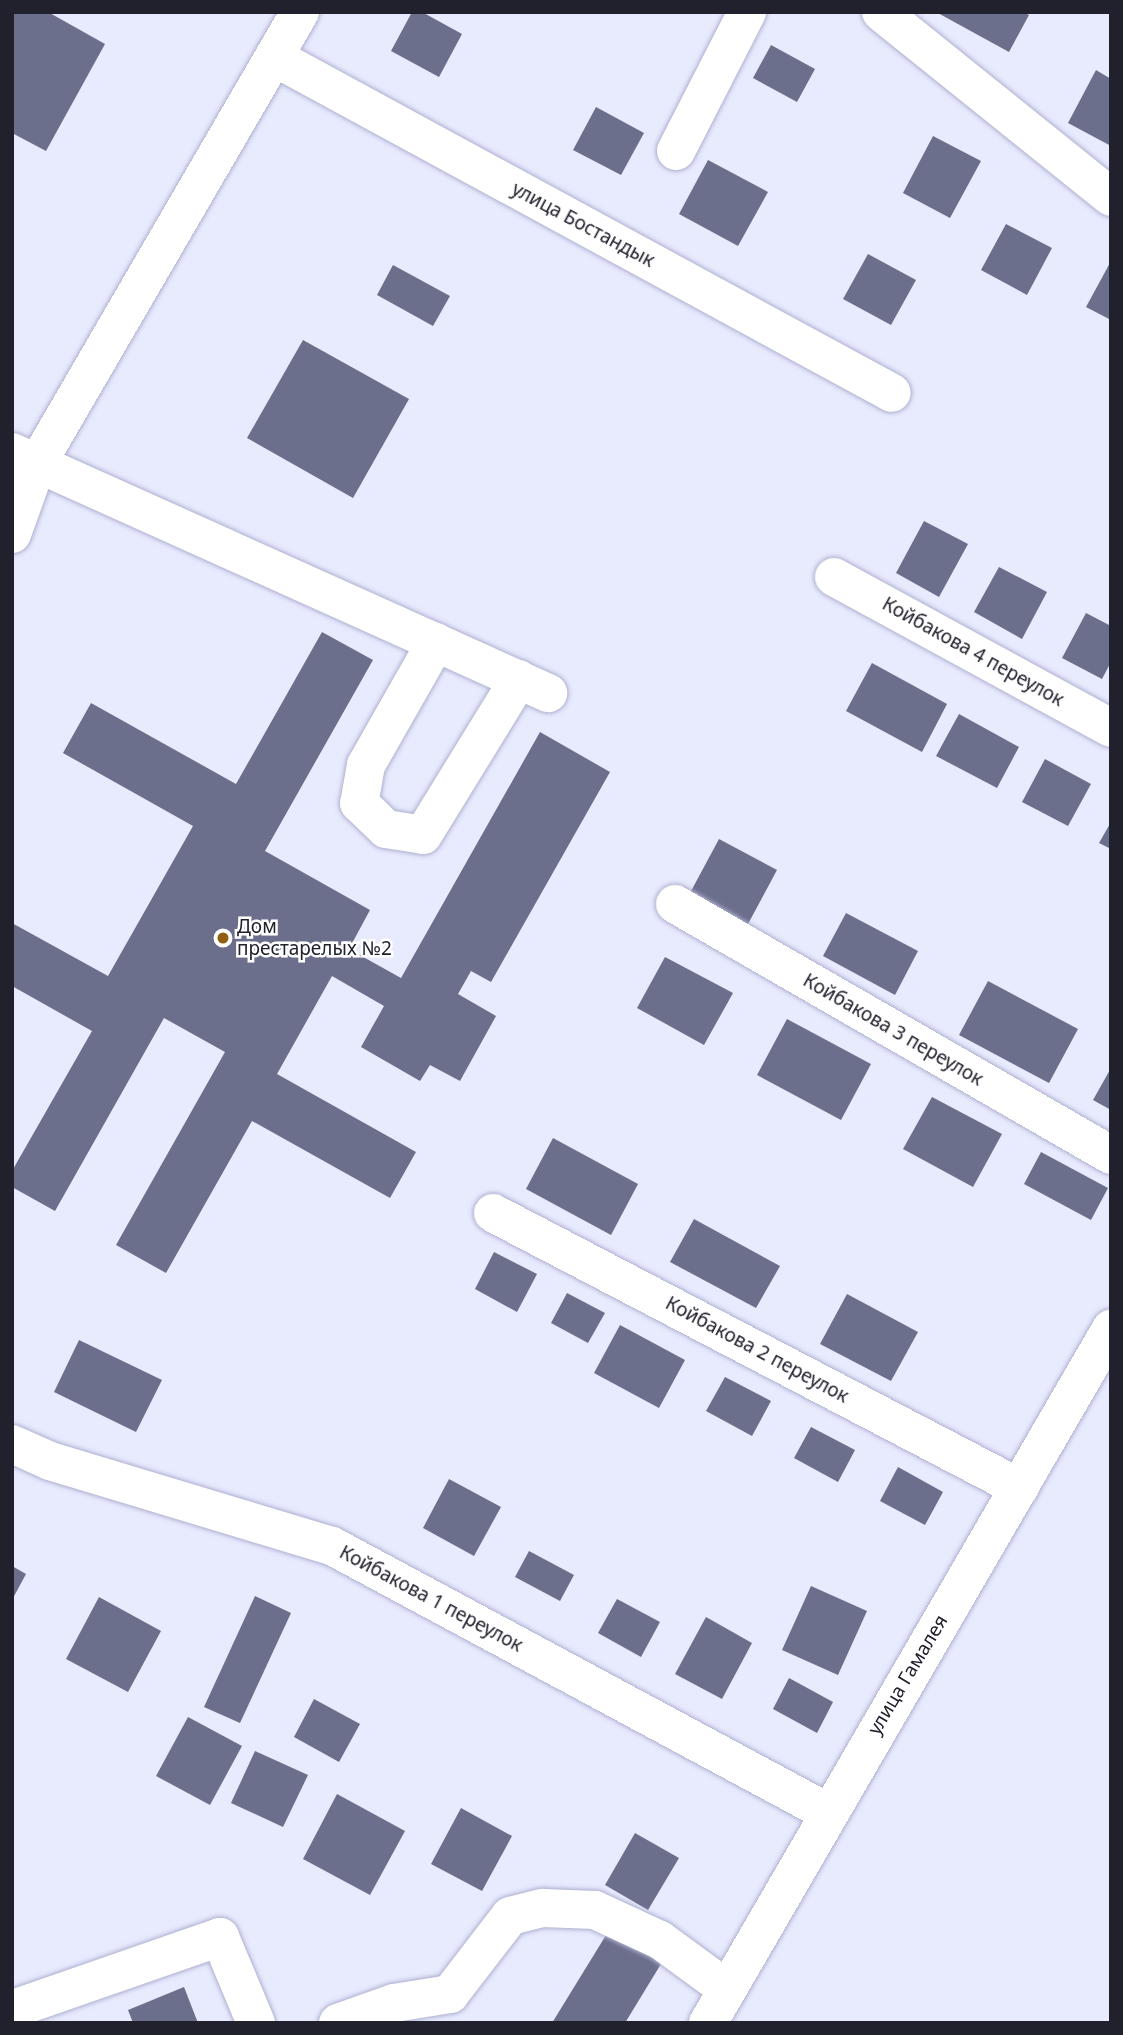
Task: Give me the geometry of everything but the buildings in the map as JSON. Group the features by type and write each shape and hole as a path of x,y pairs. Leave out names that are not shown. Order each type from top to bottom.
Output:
{"street":[{"path":"12,534 24,458 300,12"},
{"path":"676,151 747,12"},
{"path":"881,12 1111,197"},
{"name":"улица Бостандык","path":"274,57 892,393"},
{"path":"24,458 436,642 533,686 423,835 386,829 359,803 366,765 436,642"},
{"name":"Койбакова 4 переулок","path":"834,577 1111,728"},
{"name":"Койбакова 3 переулок","path":"675,904 1111,1155"},
{"name":"Койбакова 2 переулок","path":"494,1213 1020,1488"},
{"name":"улица Гамалея","path":"708,2023 827,1812 1020,1488 1111,1329"},
{"name":"Койбакова 1 переулок","path":"12,1444 50,1461 332,1546 827,1812"},
{"path":"338,2023 394,2003 450,1994 510,1916 544,1908 595,1910 660,1940 727,1989"},
{"path":"18,2005 220,1937 256,2023"}],"place":[{"name":"Дом престарелых №2","path":"223,938"}]}
